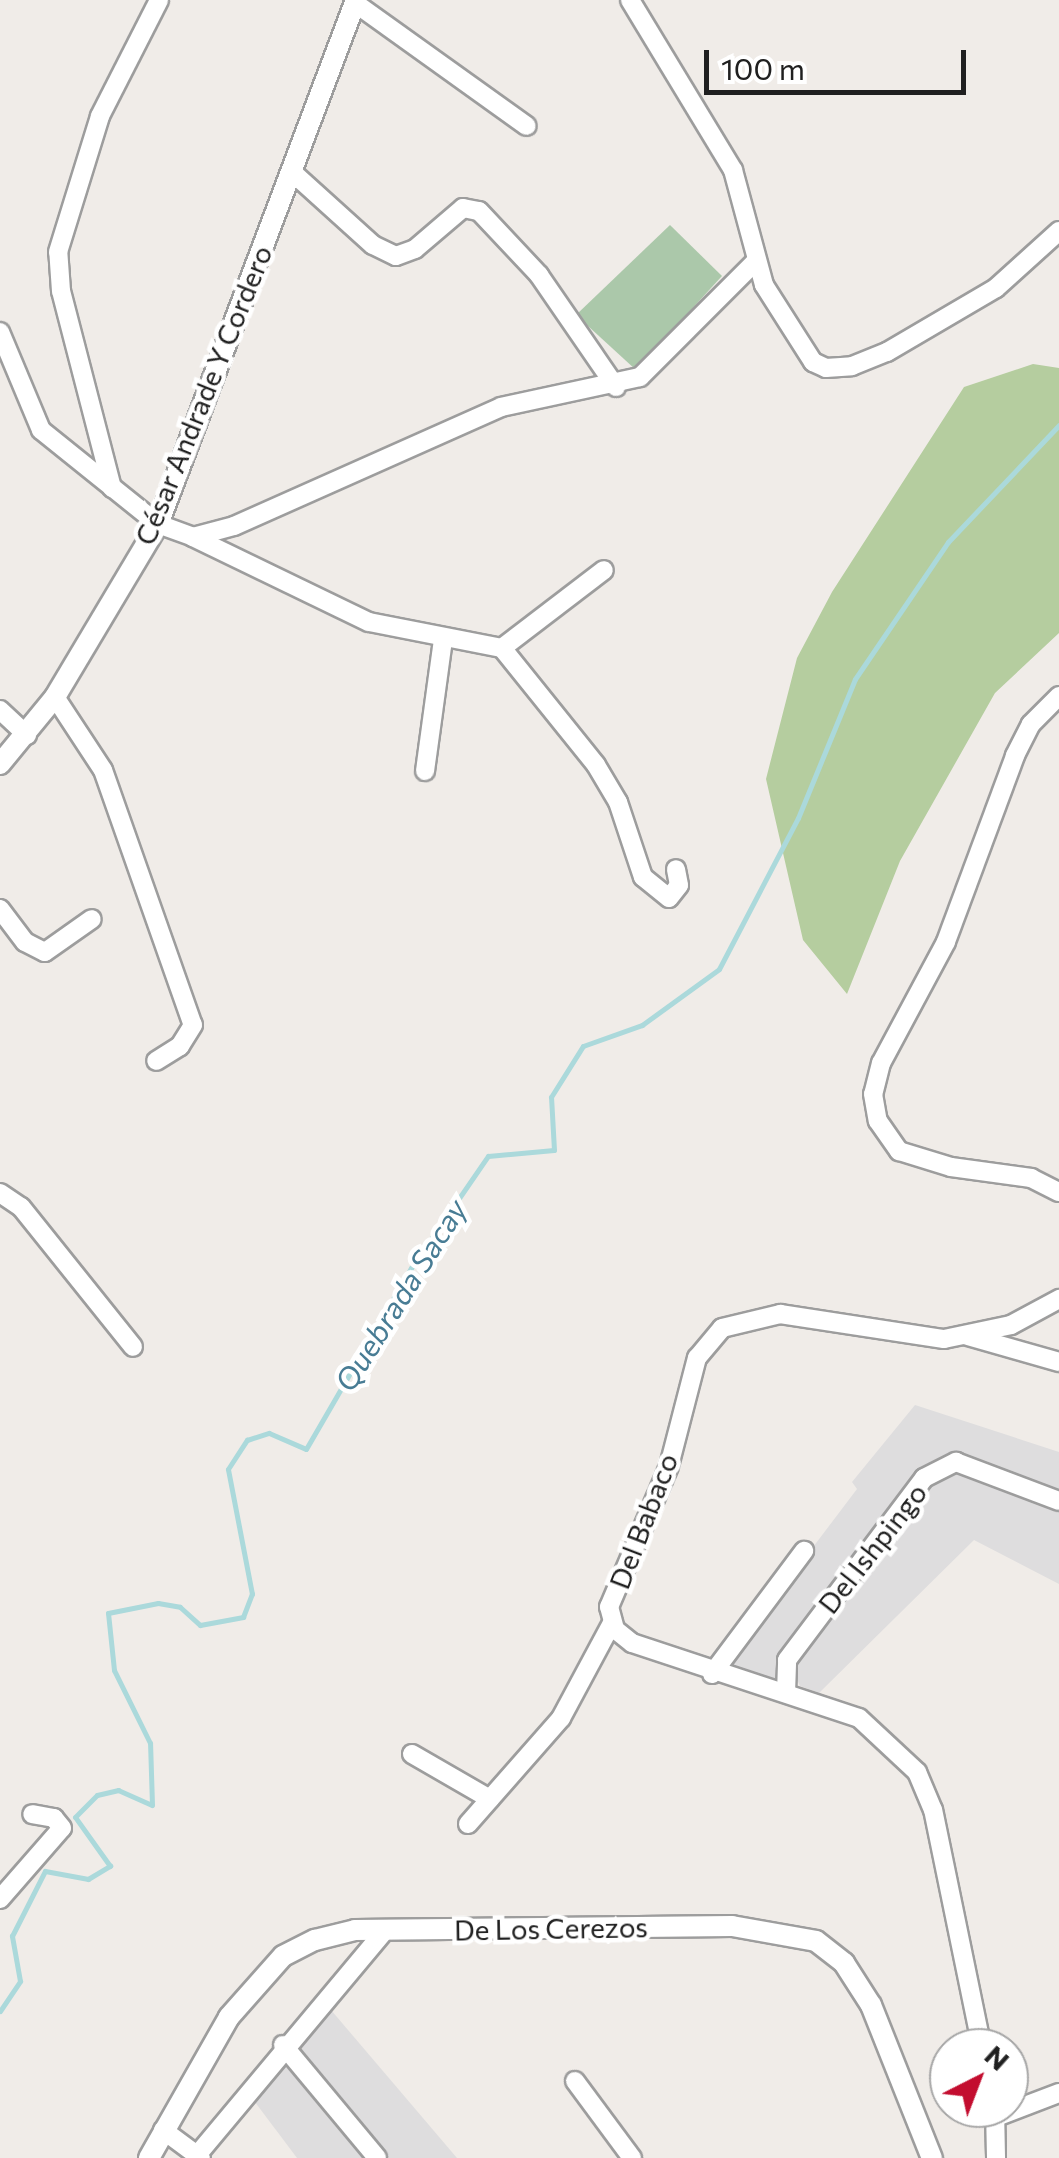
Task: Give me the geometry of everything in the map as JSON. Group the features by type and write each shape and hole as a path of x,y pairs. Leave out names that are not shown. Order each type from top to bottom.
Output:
{"street":[{"path":"112,488 61,291 58,252 100,116 159,0"},
{"path":"630,0 733,170 756,261 798,346 812,362 839,367 887,352 996,288 1059,231"},
{"path":"356,2 527,126"},
{"name":"César Andrade Y Cordero","path":"0,764 55,696 158,524 356,2"},
{"path":"291,171 373,246 396,256 415,249 463,208 479,211 539,275 616,386"},
{"path":"193,538 234,526 501,407 616,386 664,356 756,261"},
{"path":"0,332 41,430 158,524 369,622 442,640 502,648 596,765 618,802 643,876 669,898 680,885 676,870"},
{"path":"502,648 604,570"},
{"path":"424,771 442,640"},
{"path":"55,696 103,770 192,1025 180,1046 156,1061"},
{"path":"1059,696 1031,724 1015,756 946,942 880,1063 873,1094 878,1122 899,1151 950,1168 1031,1178 1059,1192"},
{"path":"0,710 27,735"},
{"path":"0,909 25,942 46,952 92,919"},
{"path":"0,1193 21,1207 133,1347"},
{"name":"Del Babaco","path":"978,2028 933,1810 917,1772 858,1718 786,1693 712,1674 632,1644 612,1623 609,1607 669,1466 707,1340 760,1314 944,1340 1011,1325 1059,1299"},
{"path":"968,1336 1059,1362"},
{"name":"Del Ishpingo","path":"786,1693 787,1660 924,1478 956,1462 1059,1502"},
{"path":"712,1674 804,1552"},
{"path":"468,1824 561,1718 612,1623"},
{"path":"412,1754 490,1798"},
{"path":"0,1900 62,1828 54,1818 32,1814"},
{"name":"De Los Cerezos","path":"149,2158 229,2017 283,1956 315,1940 384,1930 732,1926 816,1941 844,1963 871,2005 932,2158"},
{"path":"163,2130 200,2156 283,2044 384,1930"},
{"path":"283,2044 377,2158"},
{"path":"575,2081 632,2158"},
{"path":"1029,2102 1059,2093"},
{"path":"995,2128 996,2158"}],"shaded area":[{"path":"915,1405 1059,1452 1059,1584 974,1540 819,1693 800,1686 794,1673 774,1682 723,1666 857,1489 852,1482"},
{"path":"331,2010 457,2158 297,2158 252,2098"}],"green space":[{"path":"670,225 722,276 636,370 576,315"},
{"path":"1033,364 1059,368 1059,633 995,693 900,861 847,994 803,940 766,779 797,658 832,592 964,387"}],"waterway":[{"name":"Quebrada Sacay","path":"0,2011 20,1981 12,1936 45,1871 88,1879 110,1866 75,1817 97,1795 118,1790 152,1805 150,1743 114,1670 108,1613 158,1603 180,1607 200,1625 243,1617 252,1594 228,1469 247,1440 269,1433 306,1449 411,1268 488,1156 554,1150 551,1097 583,1046 642,1025 719,969 798,818 855,679 948,542 1059,425"}]}
